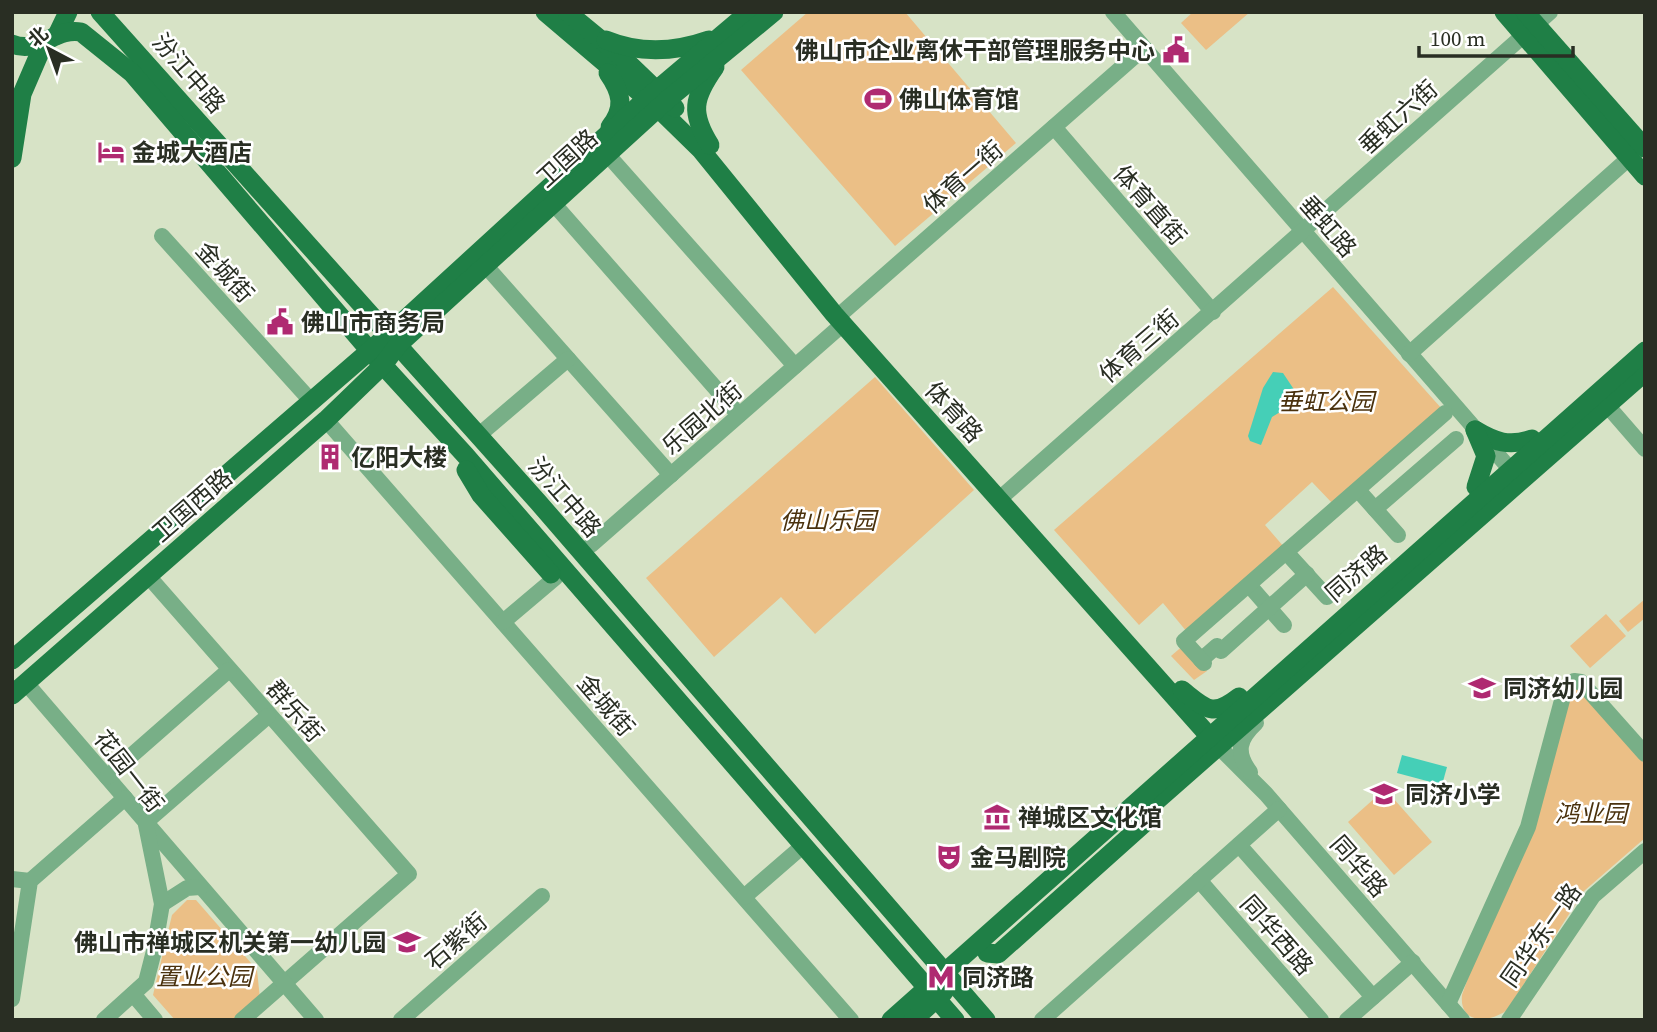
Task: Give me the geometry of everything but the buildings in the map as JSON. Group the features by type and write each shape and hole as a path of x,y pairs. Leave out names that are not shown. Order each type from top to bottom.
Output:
{"main road":[{"path":"12,158 22,94 68,12"},
{"name":"汾江中路","path":"100,12 167,74 262,183 299,234 501,460 986,1020"},
{"path":"545,12 595,55 657,99"},
{"path":"567,12 595,35 657,99"},
{"path":"709,149 695,114 698,95 725,42 749,12"},
{"path":"595,35 648,51 683,50 725,42 774,12"},
{"path":"1504,12 1533,21 1640,149 1645,176"},
{"name":"汾江中路","path":"12,44 30,47 72,30 81,32 132,73 376,358 955,1020"},
{"name":"卫国路","path":"393,340 485,265 553,204 657,99 725,42"},
{"path":"595,55 615,84 622,101 605,150"},
{"name":"体育路","path":"657,99 709,149 843,318 1174,688"},
{"path":"605,150 652,128 674,132 709,149"},
{"name":"卫国路","path":"393,340 605,150"},
{"name":"体育路","path":"843,318 1005,494 1217,738"},
{"name":"卫国西路","path":"19,689 326,420 393,340"},
{"path":"1475,430 1501,444 1530,447 1645,341"},
{"name":"同济路","path":"1217,738 1243,699 1485,485 1510,470 1530,447 1645,351"},
{"name":"卫国西路","path":"12,660 311,401 376,358"},
{"name":"同济路","path":"949,978 1010,914 1645,372"},
{"path":"1475,430 1486,456 1485,485"},
{"path":"444,433 481,495 808,864 831,876"},
{"path":"501,460 534,481 591,545 829,822 847,861"},
{"path":"1174,688 1213,710 1223,709 1243,699"},
{"path":"1010,914 1016,896 1186,742 1191,732 1174,688"},
{"path":"987,953 998,954 1181,790 1186,765 1160,767"},
{"name":"同济路","path":"949,978 987,953 1186,765"},
{"path":"913,1020 932,994 949,978"},
{"path":"891,1020 932,994"}],"street":[{"name":"垂虹路","path":"1113,12 1510,470"},
{"name":"垂虹六街","path":"1303,233 1533,21"},
{"name":"体育一街","path":"843,318 1144,48"},
{"name":"体育直街","path":"1054,127 1213,312"},
{"path":"1409,354 1640,149"},
{"path":"605,150 795,366"},
{"path":"553,204 739,415"},
{"name":"体育三街","path":"1005,494 1303,233"},
{"name":"金城街","path":"162,236 311,401"},
{"path":"485,265 671,475"},
{"name":"乐园北街","path":"591,545 795,366 843,318"},
{"path":"479,435 568,359"},
{"path":"1612,411 1645,449"},
{"path":"1307,574 1221,651 1217,646 1202,661 1184,641 1445,413"},
{"name":"金城街","path":"326,420 851,1020"},
{"path":"1375,509 1451,443 1429,427"},
{"path":"1357,490 1398,535"},
{"path":"1286,552 1327,597"},
{"name":"群乐街","path":"149,577 409,874 284,983"},
{"path":"503,622 555,578"},
{"path":"1249,585 1284,625"},
{"path":"107,777 229,670"},
{"path":"1448,1004 1528,827 1565,689 1574,681 1581,682 1645,754"},
{"name":"花园一街","path":"19,689 107,777 146,822 162,904 146,982 104,1020"},
{"path":"268,716 146,822 316,1020"},
{"path":"1238,761 1245,733 1263,716"},
{"name":"体育路","path":"1217,738 1238,761"},
{"name":"同华路","path":"1238,761 1462,1020"},
{"path":"1181,790 1217,762 1233,766 1266,793"},
{"path":"12,999 30,881 125,798"},
{"path":"1042,1020 1279,809"},
{"path":"1239,845 1373,997"},
{"path":"744,897 797,851"},
{"name":"同华东一路","path":"1509,1020 1593,896 1645,851"},
{"path":"155,870 170,860 177,859"},
{"path":"12,879 30,881"},
{"name":"同华西路","path":"1199,880 1321,1020"},
{"path":"162,904 187,888 200,887"},
{"name":"石紫街","path":"401,1020 542,896"},
{"path":"1347,1020 1413,962"},
{"path":"242,1020 284,983"},
{"path":"133,994 155,1020"}],"green space":[{"path":"808,12 905,12 1016,143 895,246 741,70"},
{"path":"1193,12 1250,12 1206,50 1181,23"},
{"name":"垂虹公园","path":"1333,287 1442,409 1333,504 1312,482 1265,525 1284,547 1187,632 1163,603 1139,625 1054,530"},
{"name":"佛山乐园","path":"875,377 974,490 815,634 781,597 714,657 646,578"},
{"path":"1645,599 1645,618 1628,632 1619,621"},
{"path":"1606,614 1626,636 1590,668 1570,646"},
{"path":"1185,644 1207,671 1194,680 1171,656"},
{"name":"鸿业园","path":"1577,688 1645,764 1645,838 1584,891 1507,1010 1492,1017 1477,1019 1465,1012 1462,995 1568,692"},
{"path":"1385,789 1432,842 1394,875 1348,822"},
{"name":"置业公园","path":"187,900 196,900 257,970 260,999 236,1020 175,1020 153,995 172,915"}],"water":[{"path":"1273,372 1283,373 1295,391 1295,398 1293,404 1272,417 1261,445 1250,441 1248,436 1263,388"},
{"path":"1402,755 1447,767 1442,785 1397,773"}],"place":[{"name":"佛山市企业离休干部管理服务中心","path":"1176,50"},
{"name":"佛山体育馆","path":"878,99"},
{"name":"金城大酒店","path":"111,152"},
{"name":"佛山市商务局","path":"280,322"},
{"name":"亿阳大楼","path":"330,457"},
{"name":"同济幼儿园","path":"1482,688"},
{"name":"同济小学","path":"1384,794"},
{"name":"禅城区文化馆","path":"997,817"},
{"name":"金马剧院","path":"949,857"},
{"name":"佛山市禅城区机关第一幼儿园","path":"407,942"},
{"name":"同济路","path":"941,977"}]}
